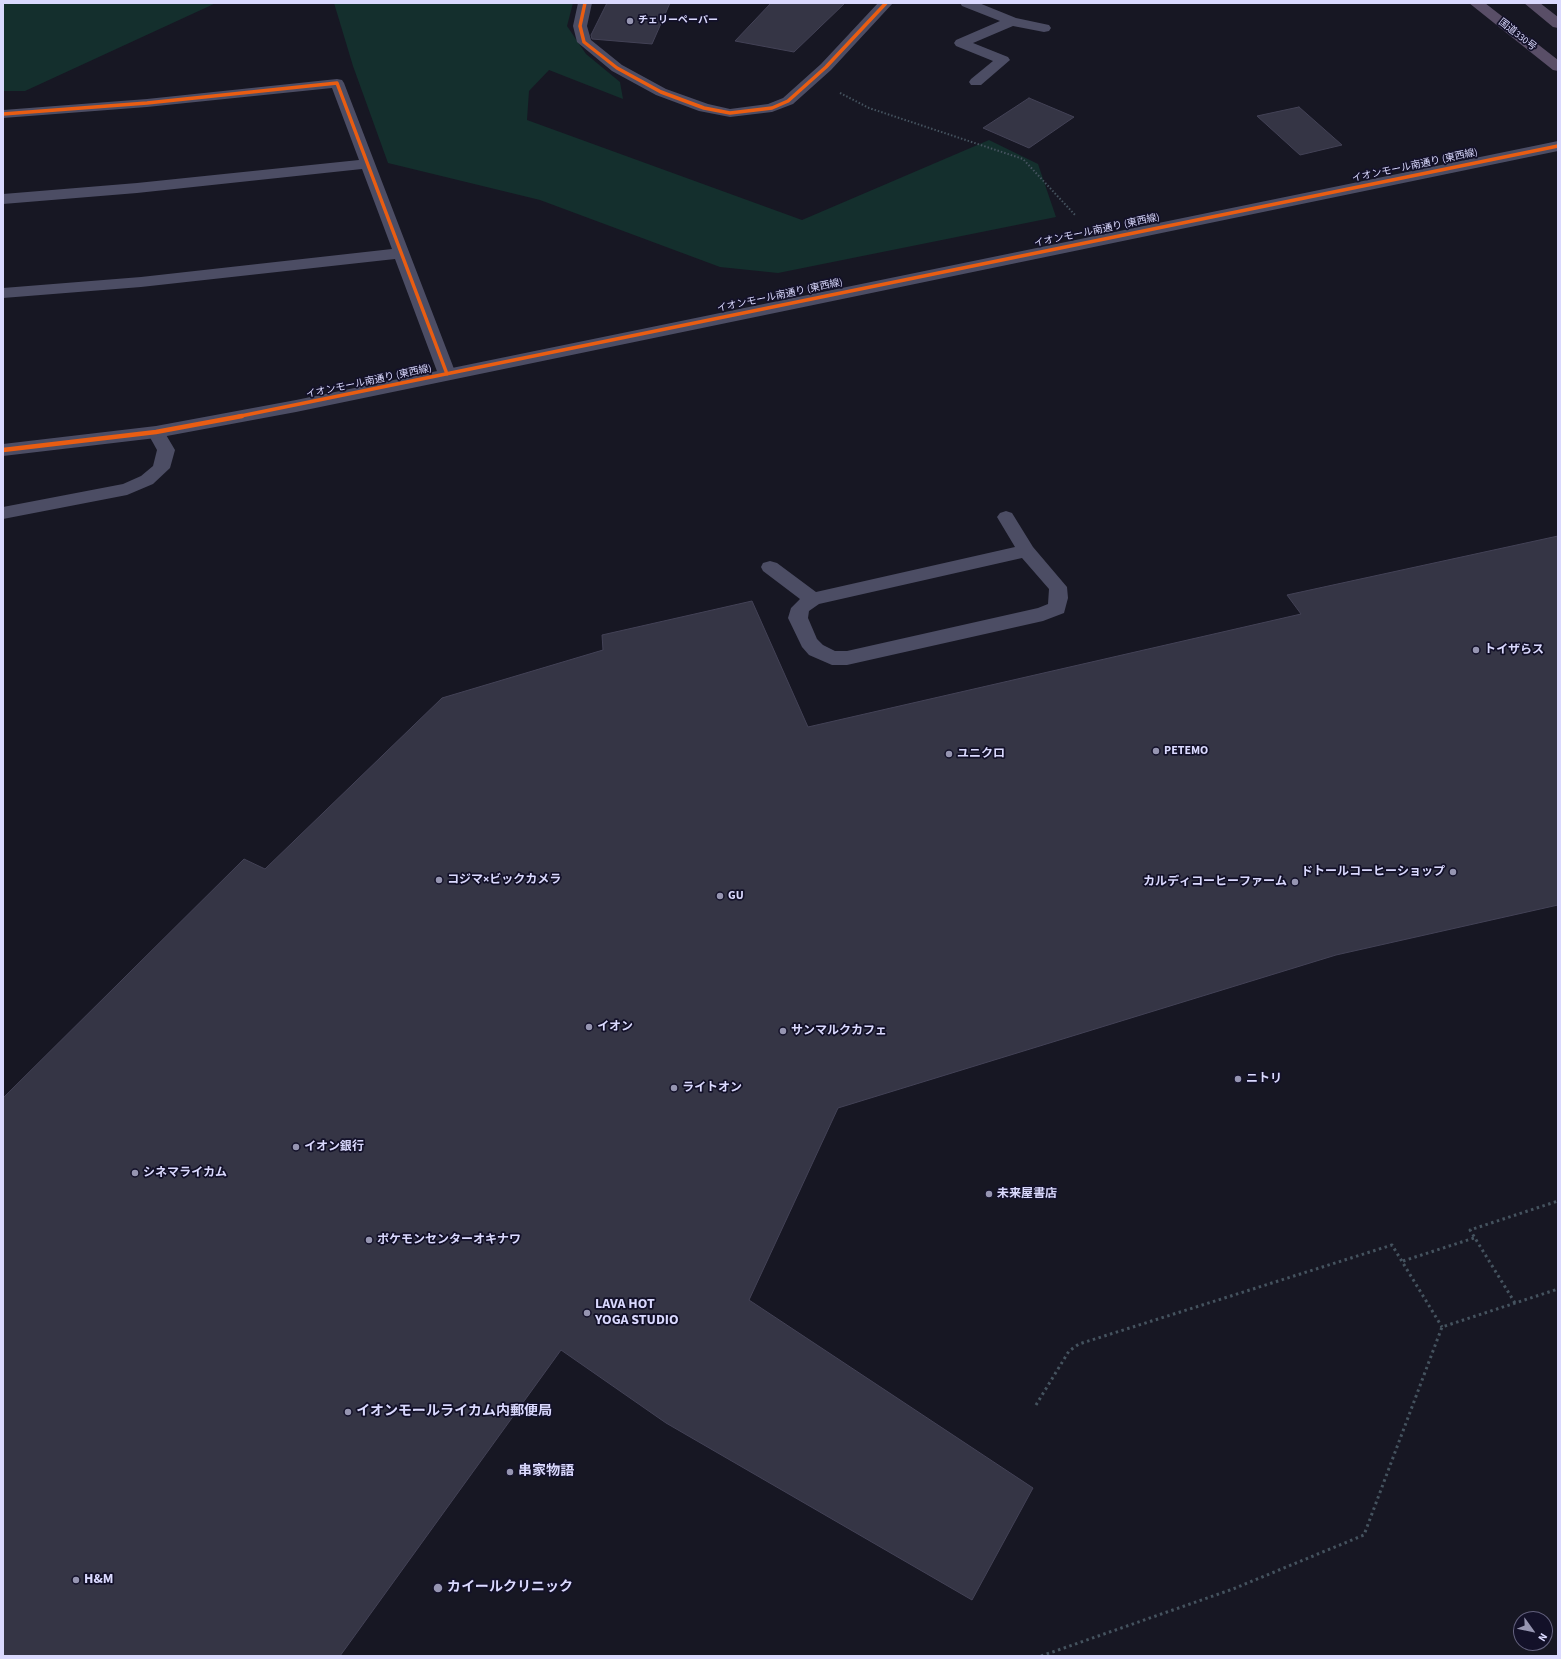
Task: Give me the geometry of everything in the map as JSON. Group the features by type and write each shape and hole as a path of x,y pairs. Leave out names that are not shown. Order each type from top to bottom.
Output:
{"highway":[{"name":"国道330号","path":"1476,3 1558,67"},
{"path":"1531,3 1558,24"}],"street":[{"path":"585,3 580,26 584,42 618,68 661,92 704,108 730,113 772,108 788,101 814,79 886,3"},
{"path":"967,3 1012,21 1044,28"},
{"path":"976,82 1003,60 961,43 1012,21"},
{"path":"3,114 147,102 337,83 447,374"},
{"name":"イオンモール南通り (東西線)","path":"3,450 156,432 296,406 1558,146"},
{"path":"3,199 137,188 367,164"},
{"path":"3,293 141,282 401,253"}],"lane":[{"path":"3,513 126,489 147,480 161,468 166,450 156,432"},
{"path":"1006,517 1026,550 1058,587 1059,598 1057,608 1043,614 847,658 832,658 816,650 809,642 798,618 800,608 813,599 1026,550"},
{"path":"770,567 813,599"}],"path":[{"path":"814,79 869,108 1023,159 1098,240"},
{"path":"1515,1303 1470,1230 1558,1201"},
{"path":"1403,1261 1474,1238"},
{"path":"1036,1405 1069,1351 1079,1344 1392,1245 1442,1327"},
{"path":"1442,1327 1558,1289"},
{"path":"1041,1656 1233,1589 1364,1535 1442,1327"}],"green space":[{"path":"3,3 216,3 25,91 3,91"},
{"path":"334,3 573,3 567,26 586,54 620,82 623,99 549,70 529,91 527,120 802,220 989,140 1038,164 1056,217 778,273 720,267 540,200 388,163 353,66"}],"building":[{"name":"チェリーペーパー","path":"607,3 670,3 652,44 592,39 591,35"},
{"path":"771,3 845,3 794,52 735,41"},
{"path":"1029,98 1074,117 1029,148 983,128"},
{"path":"1299,107 1342,145 1300,155 1257,116"},
{"name":"イオン","path":"1558,536 1558,905 1336,955 838,1108 749,1300 1033,1488 972,1600 666,1423 561,1350 340,1656 3,1656 3,1098 244,859 265,869 442,698 603,650 602,635 752,601 808,727 1301,614 1287,595"}],"cycle path":[{"path":"585,3 580,26 584,42 617,68 661,92 704,108 730,113 772,108 788,101 826,67 886,3"},
{"path":"3,114 147,103 337,83 447,374"},
{"path":"3,450 156,432 296,406 1558,146"}],"place":[{"name":"チェリーペーパー","path":"630,21"},
{"name":"トイザらス","path":"1476,650"},
{"name":"PETEMO","path":"1156,751"},
{"name":"ユニクロ","path":"949,754"},
{"name":"ドトールコーヒーショップ","path":"1453,872"},
{"name":"コジマ×ビックカメラ","path":"439,880"},
{"name":"カルディコーヒーファーム","path":"1295,882"},
{"name":"GU","path":"720,896"},
{"name":"イオン","path":"589,1027"},
{"name":"サンマルクカフェ","path":"783,1031"},
{"name":"ニトリ","path":"1238,1079"},
{"name":"ライトオン","path":"674,1088"},
{"name":"イオン銀行","path":"296,1147"},
{"name":"シネマライカム","path":"135,1173"},
{"name":"未来屋書店","path":"989,1194"},
{"name":"ポケモンセンターオキナワ","path":"369,1240"},
{"name":"LAVA HOT YOGA STUDIO","path":"587,1313"},
{"name":"イオンモールライカム内郵便局","path":"348,1412"},
{"name":"串家物語","path":"510,1472"},
{"name":"H&M","path":"76,1580"},
{"name":"カイールクリニック","path":"438,1588"}]}
